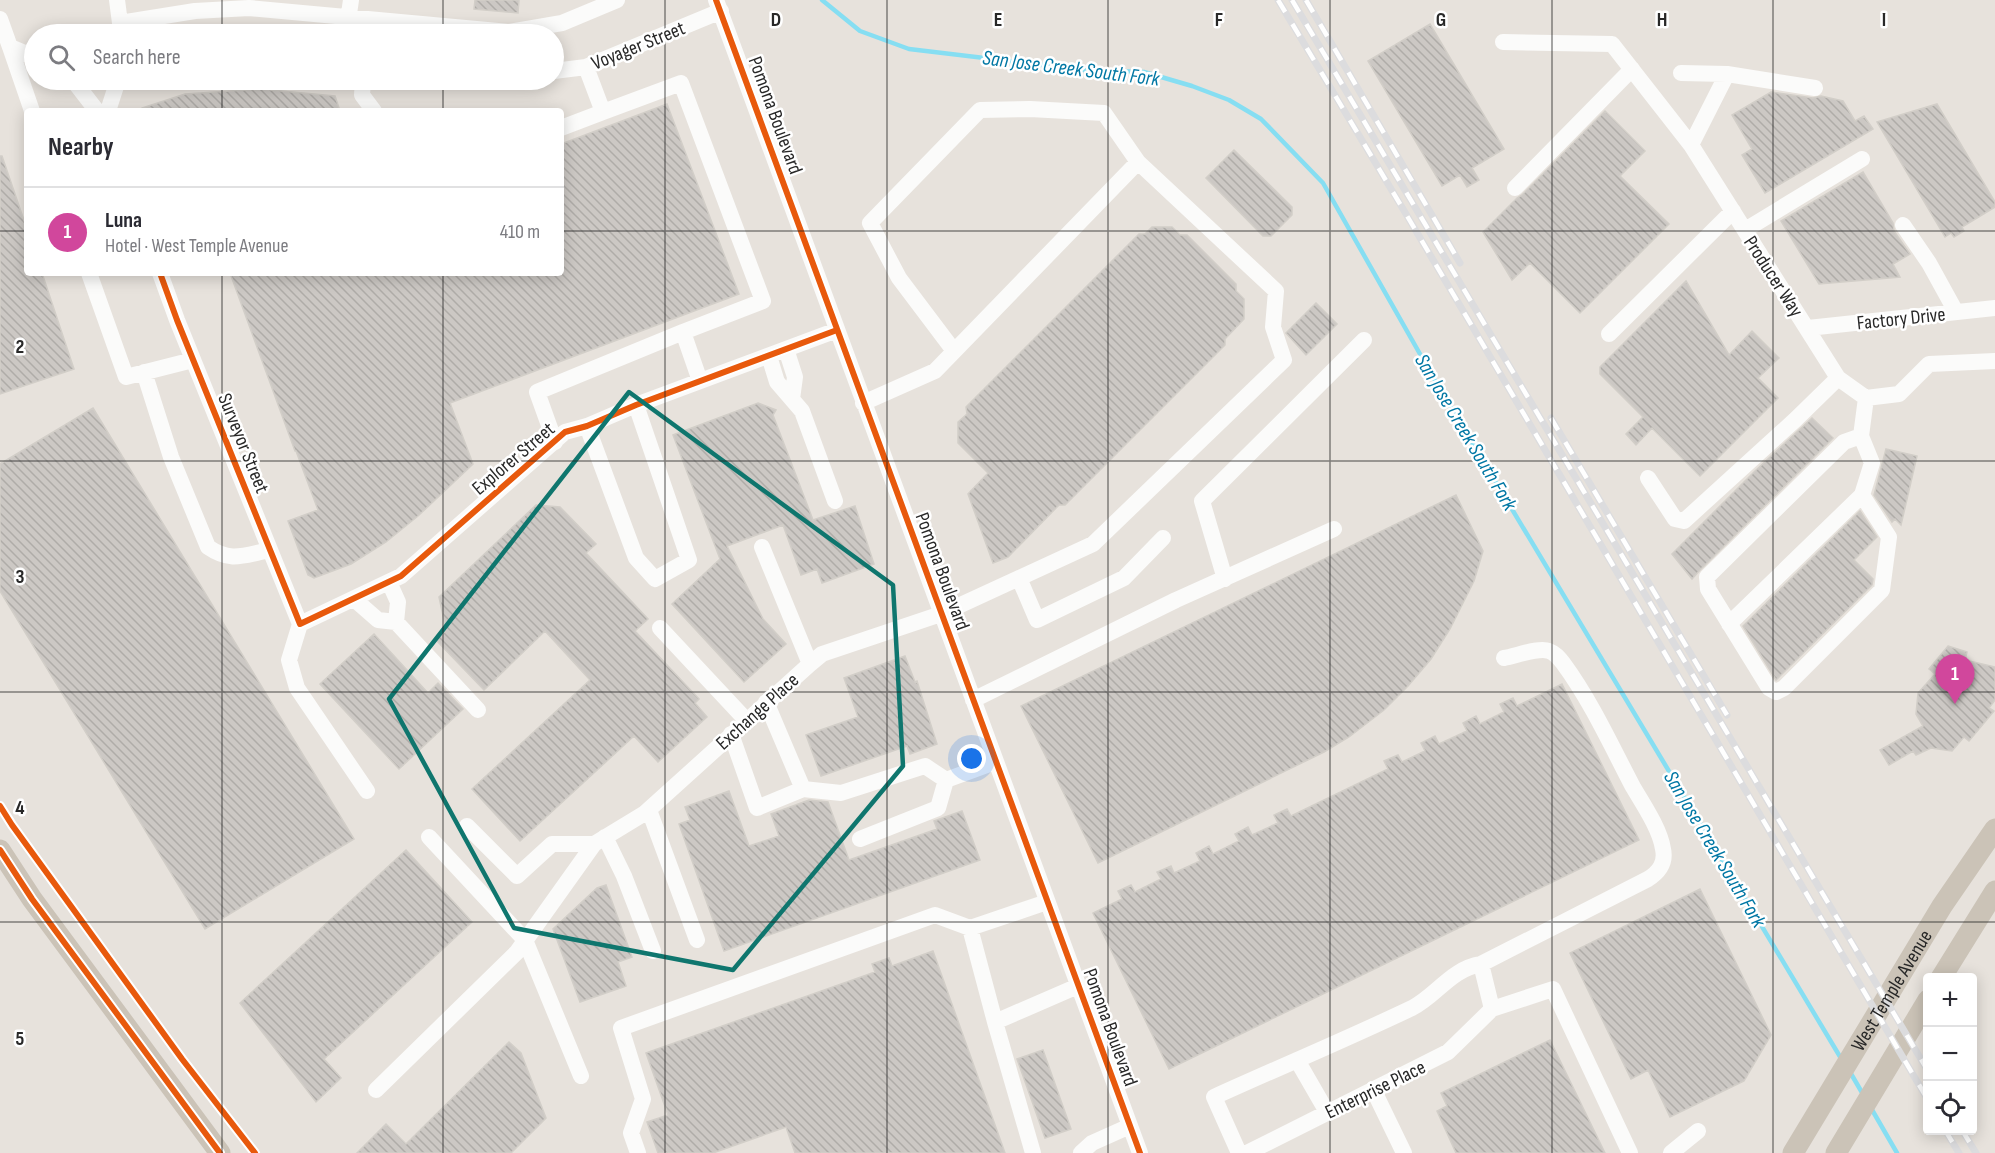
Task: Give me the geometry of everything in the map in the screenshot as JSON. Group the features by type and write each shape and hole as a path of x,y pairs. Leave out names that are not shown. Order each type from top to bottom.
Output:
{"main road":[{"name":"West Temple Avenue","path":"1793,1153 1942,906 1995,829"},
{"path":"0,850 32,899 220,1153"},
{"name":"West Temple Avenue","path":"1944,973 1995,891"},
{"name":"West Temple Avenue","path":"1836,1153 1923,1008"}],"street":[{"path":"117,0 119,24"},
{"path":"557,24 617,0"},
{"name":"Voyager Street","path":"564,70 586,67 718,6"},
{"name":"Pomona Boulevard","path":"718,6 1140,1153"},
{"path":"141,24 195,11 249,8 350,8 452,24"},
{"path":"348,24 350,8"},
{"path":"0,19 24,88"},
{"name":"Producer Way","path":"1503,42 1612,44 1691,145 1838,378 1866,398"},
{"path":"10,47 24,53"},
{"path":"586,67 603,112"},
{"path":"1515,188 1632,69"},
{"path":"1681,73 1727,74 1815,88"},
{"path":"1691,145 1727,74"},
{"path":"555,442 537,392 763,301 681,83 564,127"},
{"path":"25,90 31,108"},
{"path":"81,90 95,108"},
{"path":"109,108 115,90"},
{"path":"362,90 362,95 372,108"},
{"path":"863,403 935,371 1138,162 1104,112 1030,109 980,110 870,223 900,278 954,351"},
{"path":"1745,230 1862,159"},
{"name":"Exchange Place","path":"599,841 649,810 746,720 822,654 941,614 1093,544 1284,360 1274,327 1276,291 1138,162"},
{"path":"1608,334 1733,212"},
{"path":"1904,225 1929,263 1956,312"},
{"path":"91,276 126,377 193,360"},
{"name":"Surveyor Street","path":"161,276 300,624"},
{"name":"Factory Drive","path":"1808,328 1995,308"},
{"name":"Explorer Street","path":"300,624 401,576 565,432 587,426 636,405 837,330"},
{"path":"683,332 700,381"},
{"path":"1225,579 1203,501 1364,340"},
{"path":"786,349 795,377 792,399"},
{"path":"769,356 777,382 802,411 835,501"},
{"path":"1729,624 1862,495 1872,463 1861,436 1866,398 1899,394 1929,364 1995,361"},
{"path":"144,372 171,457 208,547 230,558 270,550"},
{"path":"1648,478 1675,519 1684,521 1838,378"},
{"path":"587,426 636,558 655,579 689,560 636,405"},
{"path":"1861,436 1844,442 1707,577 1708,589 1769,688 1776,692 1784,688 1882,590 1889,537 1862,495"},
{"path":"973,700 1176,600 1334,529"},
{"path":"1019,578 1037,620 1124,578 1163,538"},
{"path":"762,547 810,663"},
{"path":"389,582 398,602 396,622"},
{"path":"354,599 378,620 396,622 478,710"},
{"path":"300,624 289,660 297,688 367,791"},
{"path":"660,628 746,720"},
{"path":"1239,1153 1214,1096 1415,1006 1454,974 1469,966 1481,964 1658,873 1663,858 1659,838 1588,702 1560,660 1551,651 1543,650 1504,658"},
{"path":"766,702 803,789"},
{"path":"731,734 757,808 803,789 841,793 925,766 945,780"},
{"path":"945,780 995,762"},
{"path":"860,839 938,808 945,780"},
{"path":"649,810 697,940"},
{"path":"467,826 517,876 552,844 599,841"},
{"path":"429,837 525,940 581,1076"},
{"path":"376,1090 517,952 599,841"},
{"path":"599,841 624,876 653,951"},
{"path":"638,1153 631,1133 643,1099 621,1028 935,915 970,928 1047,902"},
{"path":"970,928 1033,1153"},
{"path":"1481,964 1492,1010 1553,989 1630,1153"},
{"path":"995,1022 1078,986"},
{"name":"Enterprise Place","path":"1247,1153 1448,1052 1492,1010"},
{"path":"1297,1059 1327,1113"},
{"path":"1373,1089 1404,1153"},
{"path":"1081,1153 1092,1143 1130,1126"},
{"path":"1671,1153 1698,1131"}],"highlighted area":[{"path":"629,392 893,585 903,766 733,970 514,928 389,699"}],"building":[{"path":"475,0 519,0 518,13 474,9"},
{"path":"1430,24 1504,149 1472,168 1479,180 1467,187 1460,175 1442,186 1368,61"},
{"path":"271,90 335,96 339,108 142,108 185,94"},
{"path":"1771,92 1813,98 1821,96 1843,101 1855,121 1864,116 1873,129 1765,193 1742,155 1752,149 1732,115"},
{"path":"667,104 739,294 450,403 473,464 418,516 386,542 351,564 314,578 308,575 288,521 318,510 231,276 564,276 564,143"},
{"path":"1937,104 1995,202 1995,207 1962,227 1964,231 1954,237 1951,233 1945,237 1877,122"},
{"path":"1605,111 1645,151 1620,176 1669,224 1580,313 1530,263 1512,280 1483,232"},
{"path":"1234,150 1292,207 1292,215 1271,236 1263,236 1206,178"},
{"path":"0,156 2,156 24,220 24,276 43,276 74,369 0,394"},
{"path":"1863,172 1893,223 1894,231 1910,254 1893,264 1900,277 1819,284 1781,221"},
{"path":"1152,227 1172,227 1180,235 1187,235 1236,284 1236,291 1244,299 1244,319 1225,339 1225,345 1065,505 1059,505 1008,557 993,563 968,494 988,473 958,443 958,422 967,414 966,407 1139,234 1145,234"},
{"path":"1686,281 1729,355 1752,331 1779,358 1758,378 1778,398 1700,476 1652,428 1636,445 1626,434 1643,417 1600,374 1600,367"},
{"path":"1316,303 1337,324 1306,355 1286,333"},
{"path":"758,403 776,410 773,415 813,520 855,506 874,564 822,583 817,569 801,575 783,525 727,546 763,619 786,644 744,682 672,604 720,559 673,435"},
{"path":"93,408 354,839 205,929 0,591 0,464"},
{"path":"1812,418 1833,438 1692,579 1672,554"},
{"path":"1886,449 1917,456 1901,525 1895,519 1892,522 1874,495"},
{"path":"1456,495 1483,551 1474,581 1450,629 1431,659 1408,686 1384,710 1349,737 1324,752 1098,863 1021,706"},
{"path":"536,505 560,507 596,544 586,553 648,619 635,631 699,699 695,703 707,717 658,762 634,736 520,841 472,789 590,680 545,631 484,690 436,640 446,630 439,597"},
{"path":"1860,511 1877,537 1854,560 1873,579 1872,585 1776,680 1743,626"},
{"path":"374,634 428,693 438,683 463,709 399,769 320,684"},
{"path":"1948,646 1967,652 1965,660 1995,667 1995,700 1989,708 1994,711 1969,741 1964,737 1952,751 1931,748 1916,755 1913,751 1889,765 1880,750 1923,726 1916,714 1918,693 1935,674 1929,669"},
{"path":"905,656 915,682 917,681 937,744 910,754 907,746 821,776 806,735 858,717 844,678"},
{"path":"1562,684 1639,840 1169,1069 1093,913 1122,899 1118,891 1131,885 1135,892 1161,879 1157,872 1171,866 1174,873 1200,861 1196,853 1209,846 1213,854 1239,841 1235,834 1248,827 1252,835 1278,823 1274,815 1287,809 1291,816 1388,769 1384,761 1398,755 1402,762 1425,751 1421,743 1435,736 1439,744 1467,731 1463,723 1476,716 1480,724 1504,712 1500,704 1513,698 1517,706"},
{"path":"729,791 749,846 779,836 771,814 809,800 828,802 849,860 937,829 934,821 962,811 980,860 724,951 679,824 690,820 685,807"},
{"path":"406,850 472,922 324,1059 341,1078 316,1102 240,1003"},
{"path":"606,885 632,957 618,962 626,986 580,1002 553,929 597,888"},
{"path":"1700,889 1771,1035 1744,1081 1670,1117 1648,1070 1631,1079 1570,953"},
{"path":"933,951 1005,1153 795,1153 786,1127 713,1153 658,1153 647,1122 668,1115 646,1053 875,972 872,964 889,958 892,966"},
{"path":"1550,1040 1605,1153 1456,1153 1437,1111 1447,1106 1441,1093"},
{"path":"509,1042 521,1053 546,1118 511,1153 357,1153 386,1124 406,1144"},
{"path":"1043,1050 1071,1129 1045,1138 1017,1059"}],"waterway":[{"name":"San Jose Creek South Fork","path":"822,0 860,31 909,49 1084,70 1144,72 1192,86 1229,100 1261,119 1323,183 1437,384 1842,1060"},
{"name":"San Jose Creek South Fork","path":"1850,1072 1864,1096"},
{"name":"San Jose Creek South Fork","path":"1871,1108 1897,1153"}],"railway":[{"path":"1278,0 1923,1092"},
{"path":"1292,0 1923,1063"},
{"path":"1306,0 1460,263"},
{"path":"1551,418 1727,715"},
{"path":"1948,1135 1959,1153"},
{"path":"1965,1135 1976,1153"}],"cycle path":[{"path":"716,0 1140,1153"},
{"path":"161,276 300,624 401,576 565,432 587,426 636,405 837,330"},
{"path":"0,806 182,1059 255,1153"},
{"path":"0,850 32,899 220,1153"}],"place":[{"name":"Luna","path":"1955,704"}]}
